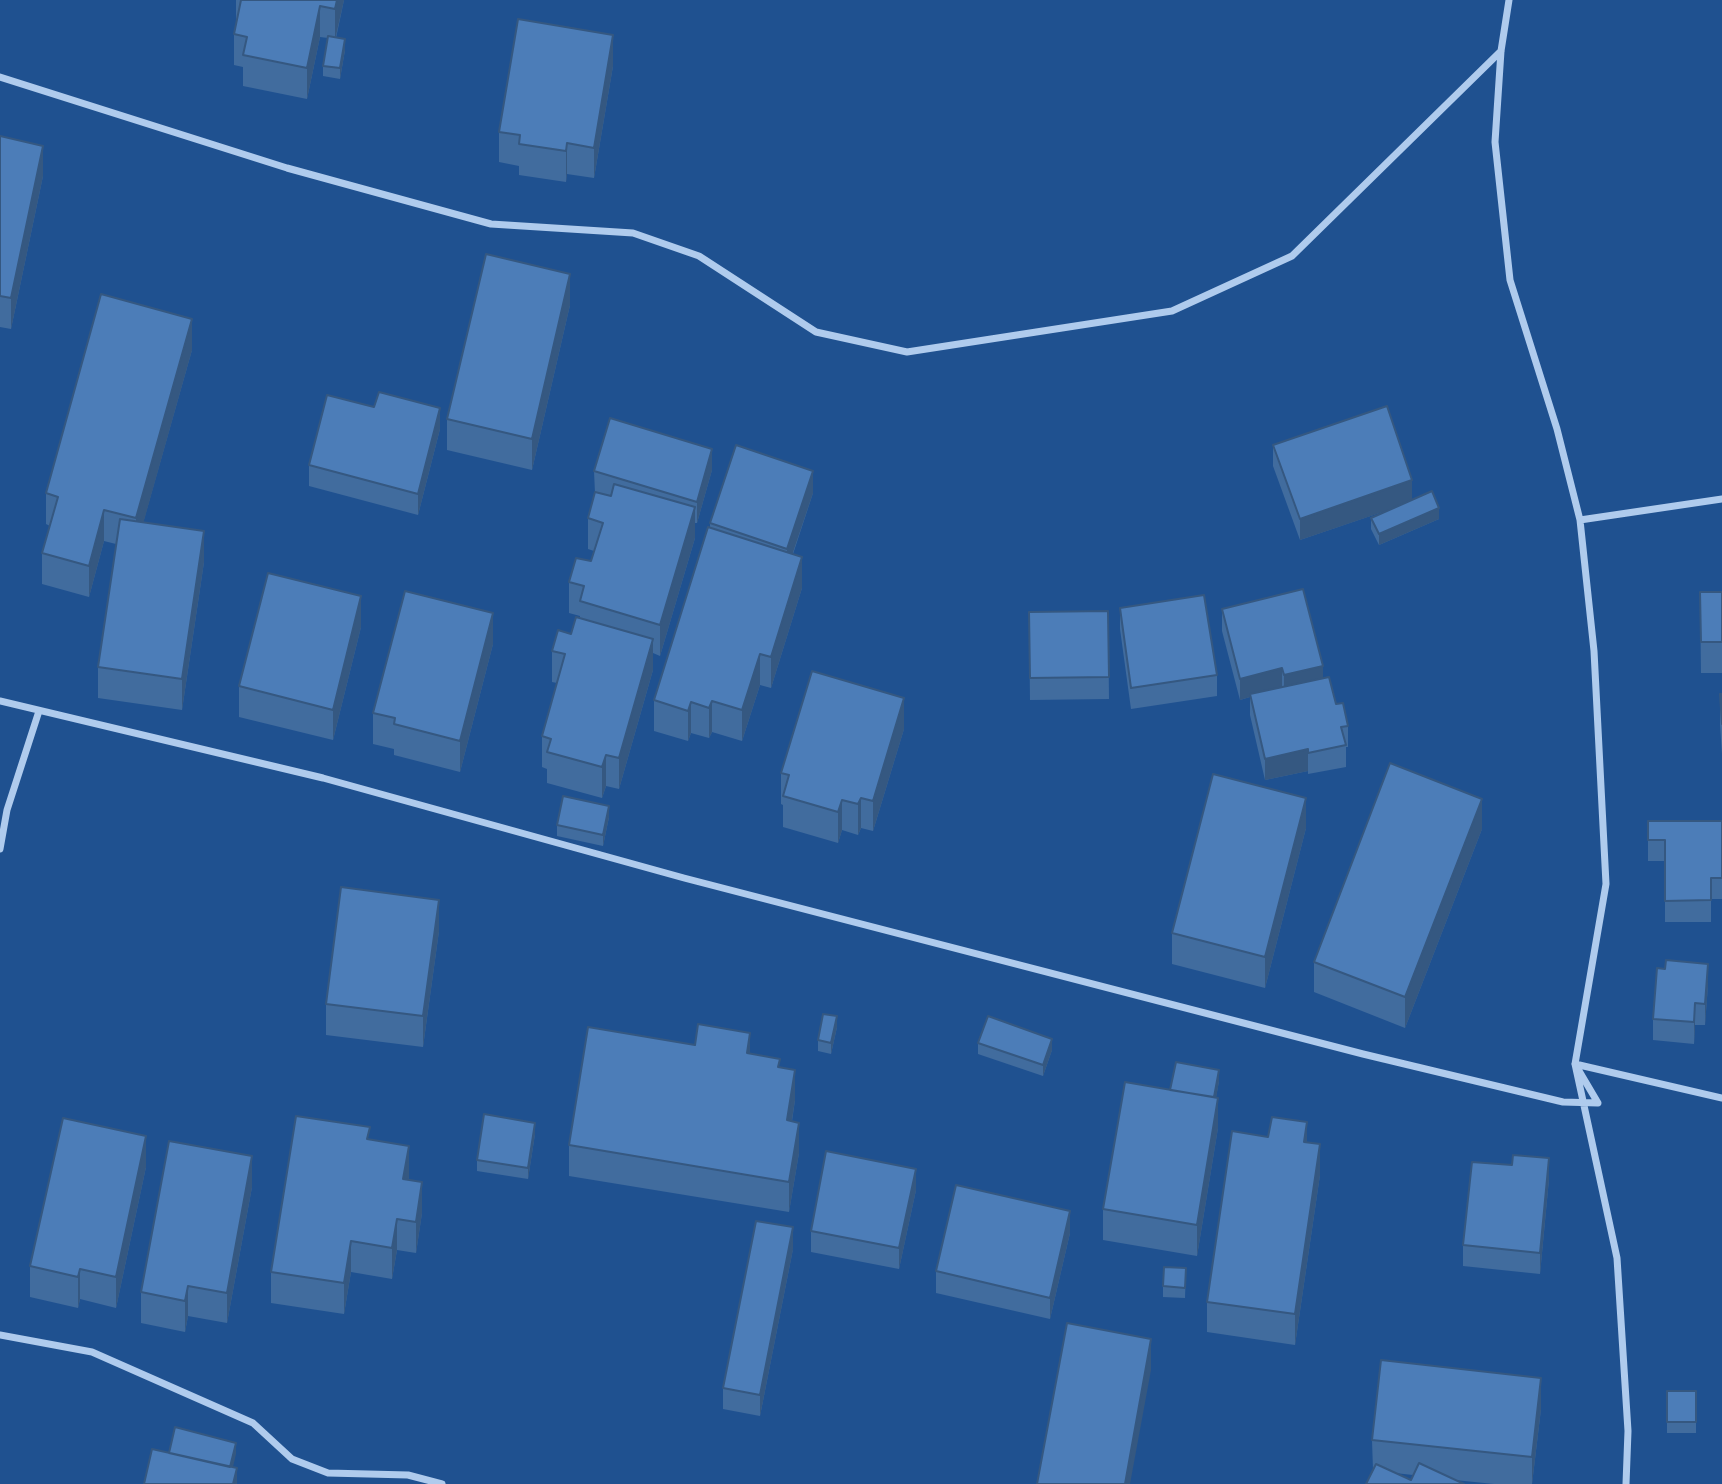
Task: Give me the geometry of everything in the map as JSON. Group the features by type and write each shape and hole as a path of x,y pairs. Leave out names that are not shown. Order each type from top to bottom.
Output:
{"street":[{"path":"1509,0 1501,51 1495,142 1510,280 1557,429 1580,520 1594,651 1606,884 1574,1064 1617,1258 1628,1431 1626,1484"},
{"path":"0,77 287,168 491,224 633,233 699,256 816,332 907,352 1172,311 1292,256 1501,51"},
{"path":"1580,520 1722,499"},
{"path":"0,701 323,778 684,878 1363,1054 1563,1102 1598,1103 1574,1064"},
{"path":"0,849 7,810 38,711"},
{"path":"1574,1064 1722,1098"},
{"path":"0,1335 92,1352 253,1423 292,1459 328,1473 408,1475 442,1484"}],"building":[{"path":"241,0 337,0 335,9 320,6 307,68 243,55 247,37 234,34"},
{"path":"518,19 613,35 594,148 567,143 566,151 519,144 520,135 499,132"},
{"path":"328,36 345,39 340,68 323,66"},
{"path":"0,136 43,146 11,298 0,296"},
{"path":"486,254 570,274 532,439 447,419"},
{"path":"101,294 192,319 136,518 104,510 89,566 42,553 58,497 46,493"},
{"path":"379,392 440,408 418,494 309,465 327,395 374,407"},
{"path":"1387,406 1412,480 1300,519 1273,445"},
{"path":"610,418 712,449 697,502 594,471"},
{"path":"736,445 813,471 787,549 710,523"},
{"path":"614,484 695,507 660,625 580,601 584,586 569,582 576,558 591,561 603,523 588,518 595,492 611,496"},
{"path":"1432,491 1439,508 1379,534 1371,518"},
{"path":"120,519 204,531 182,679 98,667"},
{"path":"708,527 802,557 771,657 760,654 742,710 712,701 709,708 691,702 688,711 654,700"},
{"path":"268,573 361,596 333,710 239,686"},
{"path":"1303,589 1323,666 1284,675 1282,668 1240,679 1222,609"},
{"path":"405,591 493,613 460,741 394,724 395,718 373,713"},
{"path":"1700,592 1722,592 1722,642 1701,642"},
{"path":"1204,595 1217,675 1131,688 1120,608"},
{"path":"1108,611 1109,677 1030,678 1029,612"},
{"path":"576,617 653,639 619,758 606,755 602,767 547,752 551,739 542,736 565,654 552,651 558,630 571,634"},
{"path":"812,671 904,698 873,801 861,798 858,804 842,800 838,812 783,796 789,775 781,773"},
{"path":"1329,677 1336,704 1343,703 1348,726 1341,727 1346,745 1308,753 1308,749 1265,759 1250,694"},
{"path":"1390,763 1482,799 1405,997 1314,962"},
{"path":"1213,774 1306,798 1265,957 1172,933"},
{"path":"563,796 609,806 603,835 557,825"},
{"path":"1648,821 1722,821 1722,878 1711,878 1711,900 1665,901 1665,840 1648,840"},
{"path":"341,887 439,900 423,1016 326,1004"},
{"path":"1666,960 1708,964 1705,1004 1695,1003 1694,1022 1653,1019 1657,968 1665,969"},
{"path":"823,1014 837,1016 831,1043 818,1040"},
{"path":"988,1016 1052,1039 1043,1065 978,1043"},
{"path":"698,1024 750,1033 747,1053 780,1059 778,1067 795,1070 787,1120 799,1123 789,1182 569,1145 588,1027 695,1045"},
{"path":"1176,1062 1219,1070 1214,1097 1170,1090"},
{"path":"1125,1082 1218,1098 1197,1225 1103,1209"},
{"path":"484,1114 535,1123 528,1168 477,1160"},
{"path":"296,1116 370,1127 367,1139 409,1146 403,1179 422,1182 416,1222 397,1219 392,1248 351,1241 344,1283 271,1272"},
{"path":"1272,1117 1307,1122 1304,1142 1320,1144 1295,1314 1207,1302 1232,1131 1268,1137"},
{"path":"63,1118 146,1136 116,1277 80,1269 78,1277 30,1266"},
{"path":"169,1141 252,1156 227,1293 188,1286 185,1301 141,1292"},
{"path":"826,1151 916,1169 899,1248 811,1231"},
{"path":"1513,1155 1549,1158 1540,1253 1463,1245 1472,1162 1512,1165"},
{"path":"956,1185 1070,1211 1050,1298 936,1271"},
{"path":"756,1221 793,1227 760,1395 723,1388"},
{"path":"1164,1267 1186,1268 1185,1288 1163,1286"},
{"path":"1067,1323 1151,1339 1125,1484 1037,1484"},
{"path":"1381,1360 1541,1378 1532,1457 1372,1440"},
{"path":"1667,1391 1696,1391 1696,1422 1667,1422"},
{"path":"175,1427 236,1443 230,1467 169,1453"},
{"path":"152,1449 237,1468 233,1484 144,1484"},
{"path":"1419,1463 1464,1484 1366,1484 1376,1464 1411,1480"}]}
